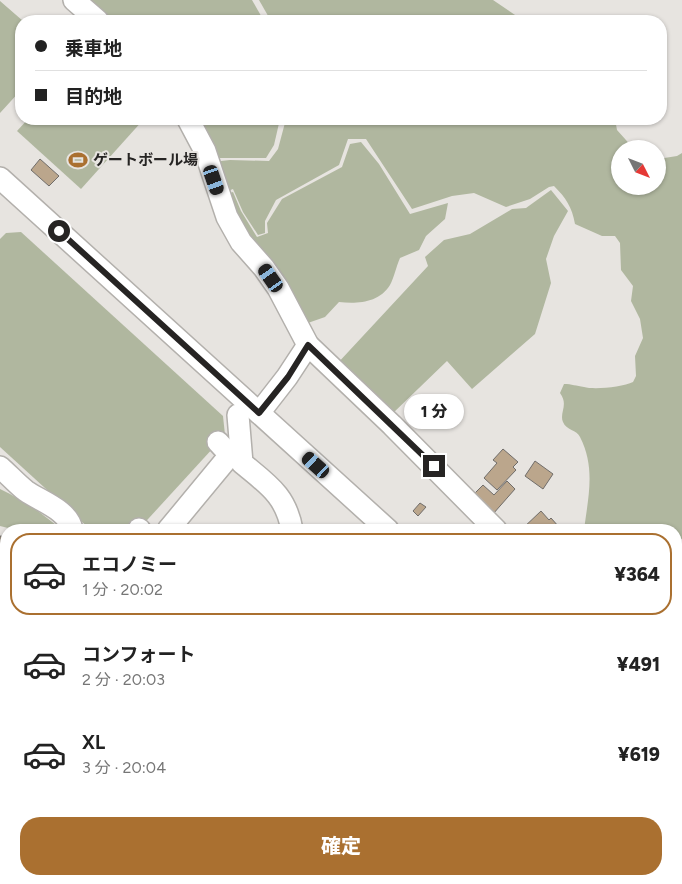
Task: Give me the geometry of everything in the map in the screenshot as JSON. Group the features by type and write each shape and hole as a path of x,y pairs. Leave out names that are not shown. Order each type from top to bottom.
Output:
{"street":[{"path":"74,0 91,15"},
{"path":"191,125 205,151 227,217 241,242 264,268 278,288 308,345 399,431 490,524"},
{"path":"0,178 381,524"},
{"path":"259,413 288,377 308,345"},
{"path":"173,524 230,452 238,415"},
{"path":"230,452 276,492 288,510 291,524"},
{"path":"0,467 26,491 64,515 70,524"}],"green space":[{"path":"80,0 252,0 261,15 97,15"},
{"path":"259,0 493,0 515,15 268,15"},
{"path":"0,1 16,15 15,97 0,113"},
{"name":"ゲートボール場","path":"22,125 139,125 81,189 17,131"},
{"path":"198,125 279,125 274,145 266,158 213,158"},
{"path":"284,125 616,125 617,130 626,140 611,140 611,195 666,195 666,158 682,153 682,524 585,524 590,483 588,460 579,435 564,425 562,415 564,401 560,393 564,384 601,388 616,387 633,382 636,376 635,356 643,338 640,319 631,301 633,286 621,270 620,243 615,236 602,236 575,224 568,203 554,186 549,187 530,199 506,207 474,193 452,196 412,209 366,139 348,139 339,165 276,200 265,221 265,233 258,235 243,212 233,189 223,193 212,162 230,160 269,161 278,149"},
{"path":"361,142 379,164 410,214 448,203 445,219 426,236 419,250 400,258 390,285 380,296 367,301 339,302 325,317 305,324 244,237 224,195 233,192 241,211 257,237 268,233 267,223 282,199 342,167 350,144"},
{"path":"551,190 568,211 554,236 546,259 551,283 535,334 472,389 447,361 391,415 336,365 428,266 425,257 444,240 470,234 512,209 526,208"},
{"path":"21,232 223,416 225,435 143,524 84,524 0,447 0,239 6,233"},
{"path":"0,489 32,507 54,524 0,524"}],"building":[{"path":"40,159 59,176 49,186 31,170"},
{"path":"503,449 518,462 513,467 516,470 497,490 484,478 497,463 493,460"},
{"path":"535,461 553,474 543,489 525,476"},
{"path":"507,481 515,489 493,514 471,497 483,485 494,495"},
{"path":"420,503 426,507 418,516 413,511"},
{"path":"541,511 549,520 551,518 556,524 527,524"}],"place":[{"name":"ゲートボール場","path":"78,160"}],"route":[{"path":"59,231 259,413 288,377 308,345 434,466"}]}
